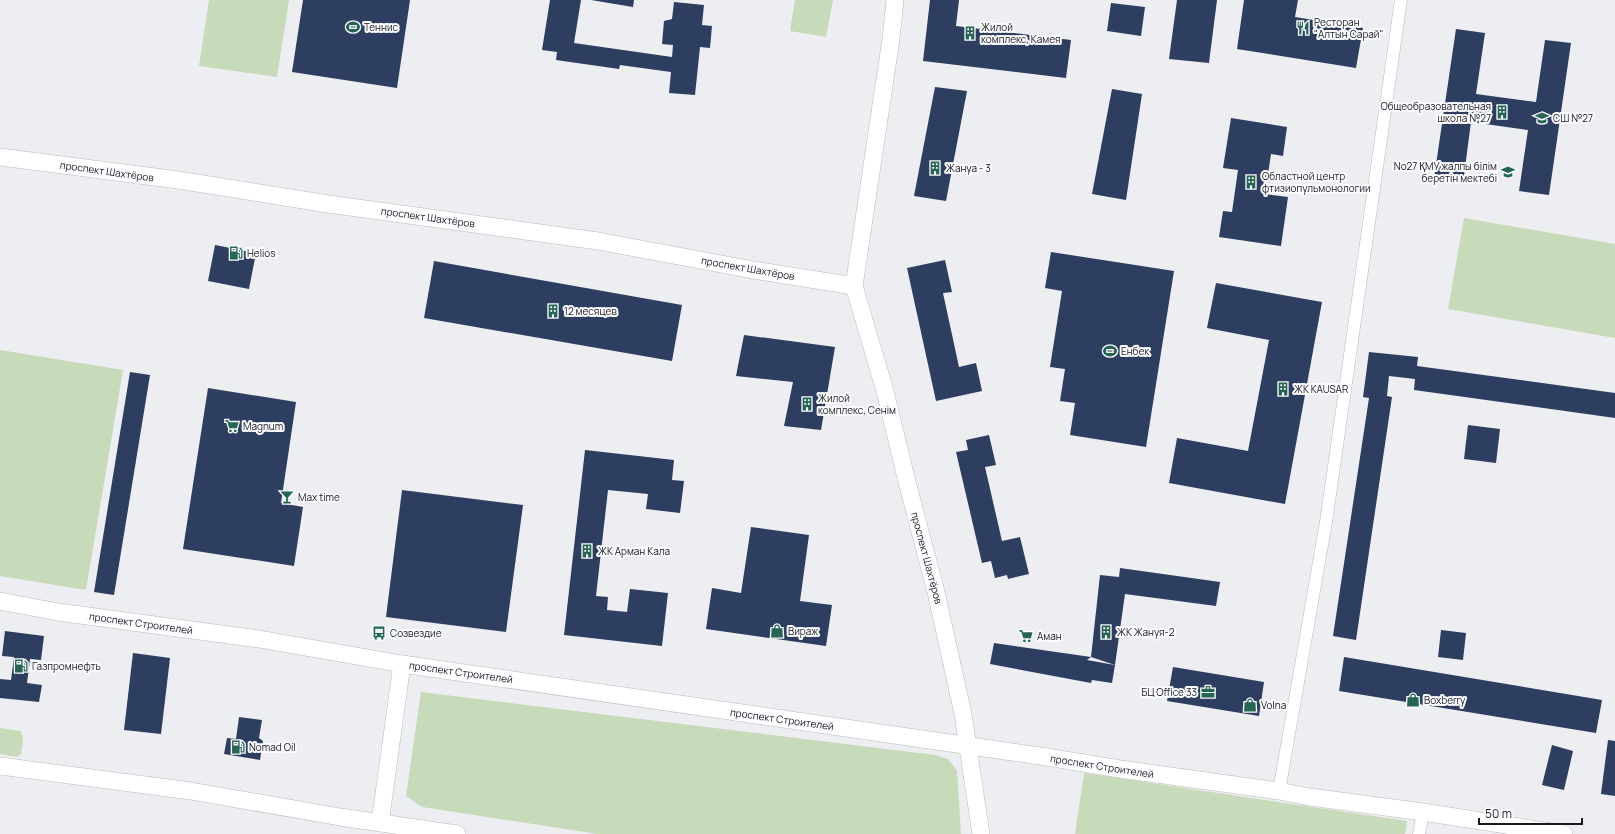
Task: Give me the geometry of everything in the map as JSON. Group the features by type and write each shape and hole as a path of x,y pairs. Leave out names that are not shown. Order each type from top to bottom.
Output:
{"main road":[{"name":"проспект Шахтёров","path":"896,0 854,286 885,391 936,592 963,714 980,834"},
{"name":"проспект Шахтёров","path":"0,156 178,180 328,204 598,241 753,270 854,286"},
{"name":"проспект Строителей","path":"0,601 58,612 259,639 402,664 1279,791 1310,797 1423,812 1564,834"},
{"path":"380,823 402,664"},
{"path":"0,766 191,791 380,823 457,834"}],"street":[{"path":"1279,791 1327,515 1401,0"},
{"path":"1419,834 1423,812"}],"green space":[{"path":"209,0 289,0 277,77 199,66"},
{"path":"795,0 833,0 826,37 790,31"},
{"path":"1464,218 1615,244 1615,338 1448,309"},
{"path":"0,350 123,370 86,590 0,576"},
{"path":"421,692 935,755 948,759 957,771 961,834 598,834 422,807 406,796"},
{"path":"0,728 21,731 23,739 21,754 16,757 0,754"},
{"path":"1084,773 1407,821 1405,834 1075,834"}],"building":[{"path":"303,0 410,0 397,88 292,72"},
{"path":"550,0 581,0 574,43 672,57 673,45 662,44 664,21 672,19 674,2 704,5 702,25 712,26 710,48 700,47 695,95 669,93 671,72 620,65 619,69 556,60 557,52 542,50"},
{"path":"591,0 634,0 633,7"},
{"name":"Жилой комплекс, Камея","path":"930,0 959,0 956,26 1071,40 1066,78 923,61"},
{"path":"1177,0 1217,0 1209,63 1169,59"},
{"path":"1244,0 1298,0 1295,17 1363,28 1356,68 1237,49"},
{"path":"1111,3 1145,7 1141,36 1107,31"},
{"name":"Общеобразовательная школа №27","path":"1456,29 1485,33 1476,94 1536,102 1545,40 1571,43 1549,195 1519,191 1528,130 1471,122 1463,183 1434,178"},
{"name":"Жануа - 3","path":"935,87 967,91 946,201 914,196"},
{"path":"1112,89 1142,94 1126,200 1092,194"},
{"name":"Областной центр фтизиопульмонологии","path":"1231,118 1287,127 1283,156 1271,154 1265,194 1288,197 1281,246 1219,237 1223,211 1232,212 1238,170 1223,168"},
{"path":"215,245 256,253 249,289 208,281"},
{"path":"1051,252 1174,271 1146,447 1070,435 1075,403 1060,401 1065,369 1050,367 1062,291 1045,288"},
{"path":"945,260 952,292 943,293 959,367 976,363 982,391 936,401 907,268"},
{"name":"12 месяцев","path":"434,261 682,305 672,361 424,318"},
{"name":"ЖК KAUSAR","path":"1216,283 1322,302 1285,504 1169,483 1177,438 1248,451 1269,340 1207,328"},
{"name":"Жилой комплекс, Сенiм","path":"744,335 835,347 821,430 784,426 793,382 736,376"},
{"path":"1369,352 1418,357 1417,366 1615,393 1615,418 1414,390 1415,379 1389,376 1387,396 1392,397 1356,640 1333,636 1369,398 1363,397"},
{"path":"130,372 150,375 114,595 94,592"},
{"path":"208,388 296,402 281,503 303,507 294,566 183,549"},
{"path":"1468,425 1500,429 1496,463 1464,459"},
{"path":"989,435 996,465 985,467 1002,541 1020,537 1029,574 1008,579 1007,575 995,578 991,561 982,563 956,452 968,450 966,440"},
{"name":"ЖК Арман Кала","path":"585,450 674,460 672,480 684,481 680,513 646,509 648,494 608,490 596,596 608,597 607,610 627,612 630,589 668,593 662,646 564,635"},
{"path":"402,490 523,505 506,632 386,617"},
{"path":"751,527 809,535 800,601 832,605 826,646 706,629 712,588 741,593"},
{"name":"ЖК Жануя-2","path":"1120,568 1220,582 1216,606 1125,594 1115,665 1091,657 1100,575 1119,577"},
{"path":"1441,630 1466,633 1463,660 1438,657"},
{"name":"Газпромнефть","path":"5,631 44,636 41,660 30,659 27,683 42,685 39,702 0,698 0,679 11,680 14,657 2,656"},
{"name":"ЖК Жануя-2","path":"994,643 1091,657 1087,660 1115,665 1112,683 1092,680 1091,683 990,664"},
{"path":"133,653 170,658 161,734 124,730"},
{"path":"1344,657 1602,700 1596,733 1339,691"},
{"path":"1173,667 1264,682 1259,716 1167,701"},
{"path":"239,717 262,720 259,738 263,741 260,760 224,754 227,738 236,739"},
{"path":"1608,740 1615,741 1615,796 1601,794"},
{"path":"1552,745 1573,751 1564,790 1542,785"}],"place":[{"name":"Теннис","path":"353,27"},
{"name":"Ресторан \"Алтын Сарай\"","path":"1303,28"},
{"name":"Жилой комплекс, Камея","path":"970,33"},
{"name":"Общеобразовательная школа №27","path":"1502,112"},
{"name":"СШ №27","path":"1542,118"},
{"name":"Жануа - 3","path":"935,168"},
{"name":"No27 ҚМУ жалпы білім беретін мектебі","path":"1508,172"},
{"name":"Областной центр фтизиопульмонологии","path":"1251,182"},
{"name":"Helios","path":"236,253"},
{"name":"12 месяцев","path":"553,311"},
{"name":"Енбек","path":"1110,351"},
{"name":"ЖК KAUSAR","path":"1283,389"},
{"name":"Жилой комплекс, Сенiм","path":"807,404"},
{"name":"Magnum","path":"232,426"},
{"name":"Max time","path":"287,497"},
{"name":"ЖК Арман Кала","path":"587,551"},
{"name":"Вираж","path":"777,631"},
{"name":"ЖК Жануя-2","path":"1106,632"},
{"name":"Созвездие","path":"379,633"},
{"name":"Аман","path":"1026,636"},
{"name":"Газпромнефть","path":"21,666"},
{"name":"БЦ Office 33","path":"1208,692"},
{"name":"Boxberry","path":"1413,700"},
{"name":"Volna","path":"1250,705"},
{"name":"Nomad Oil","path":"238,747"}]}
